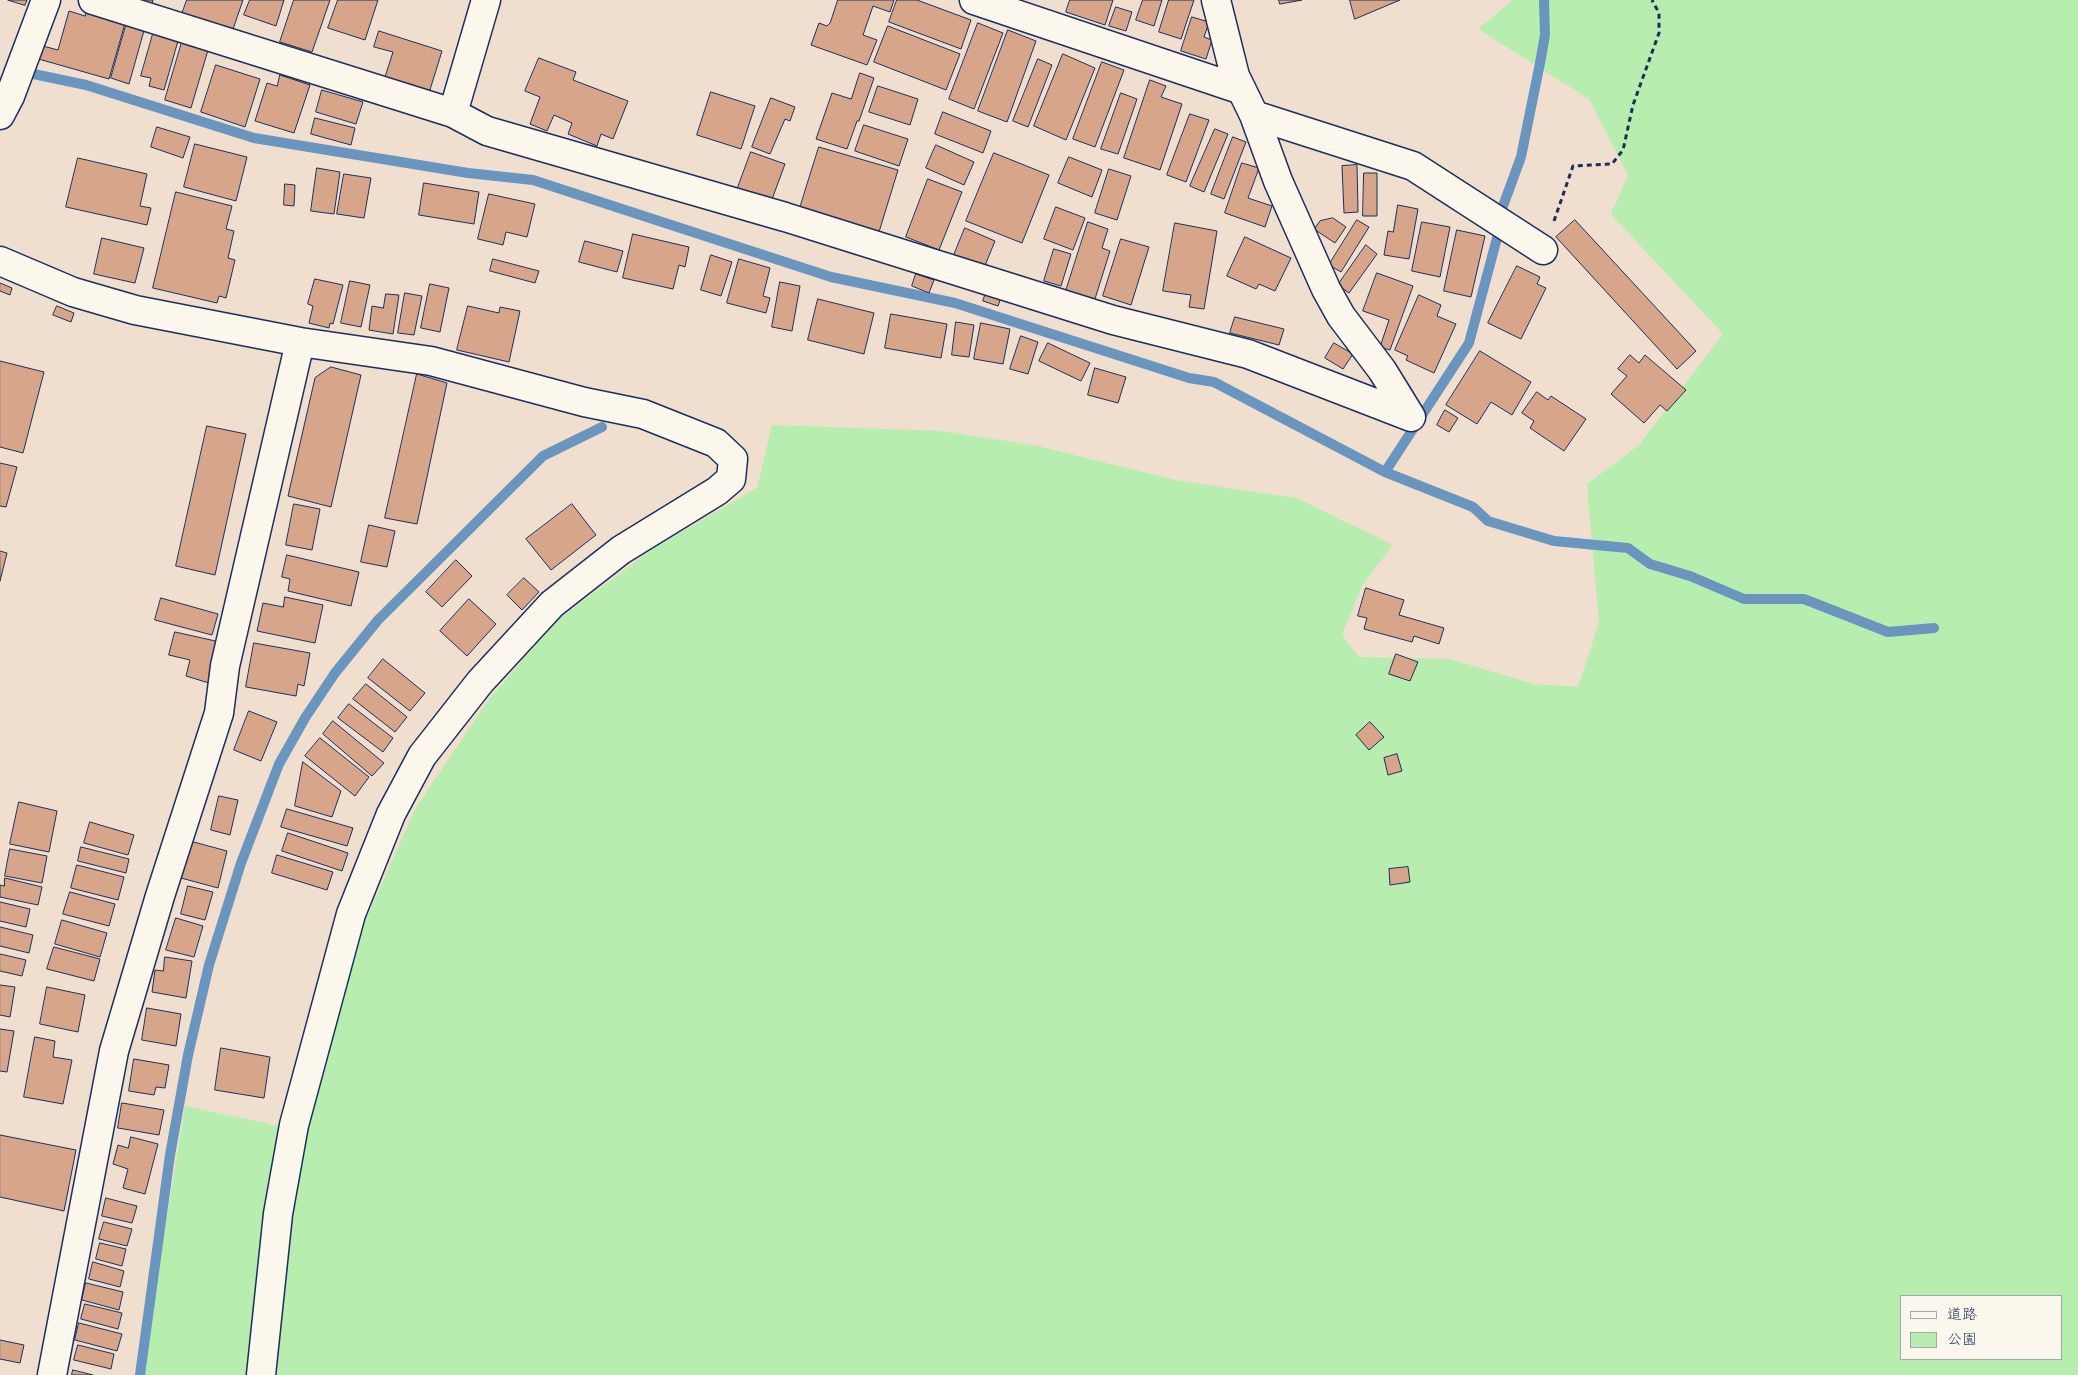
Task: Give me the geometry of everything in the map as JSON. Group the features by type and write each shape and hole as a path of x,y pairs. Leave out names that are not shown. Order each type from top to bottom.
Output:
{"street":[{"path":"0,114 10,96 46,0"},
{"path":"93,0 453,113 487,131 785,217 1113,320 1248,354 1411,417 1382,370 1341,316 1326,289 1278,181 1254,115 1235,76 1216,0"},
{"path":"453,113 486,0"},
{"path":"974,0 1242,90"},
{"path":"1254,115 1413,166 1543,250"},
{"path":"0,261 73,292 135,310 300,342 431,361 584,402 643,414 716,443 733,459 731,479 718,491 621,550 552,604 480,682 422,756 391,814 351,914 294,1125 278,1214 261,1375"},
{"path":"52,1375 114,1051 160,896 219,712 225,666 300,342"}],"path":[{"path":"1543,250 1573,166 1612,164 1623,150 1633,105 1659,33 1660,13 1652,0"}],"green space":[{"path":"1513,0 2078,0 2078,1375 141,1375 185,1106 307,1132 360,933 415,809 487,702 555,622 651,550 757,488 772,425 941,431 1038,446 1180,481 1297,498 1393,545 1362,586 1342,635 1359,657 1450,659 1533,684 1578,687 1599,623 1587,484 1639,445 1723,334 1611,214 1628,175 1589,99 1478,29"}],"building":[{"path":"8,0 27,0 25,5"},
{"path":"138,0 153,0 152,4"},
{"path":"187,0 243,0 232,32 182,14"},
{"path":"250,0 284,0 276,26 244,15"},
{"path":"294,0 330,0 312,52 280,42"},
{"path":"338,0 378,0 365,40 328,28"},
{"path":"838,0 894,0 890,12 873,6 863,35 877,40 867,65 811,45 819,23 827,26 830,23"},
{"path":"897,0 917,0 971,20 961,49 889,22"},
{"path":"1070,0 1113,0 1105,25 1066,12"},
{"path":"1143,0 1162,0 1154,26 1136,20"},
{"path":"1169,0 1194,0 1181,39 1159,32"},
{"path":"1279,0 1302,0 1280,4"},
{"path":"1350,0 1400,0 1355,19"},
{"path":"1116,7 1132,12 1126,31 1109,26"},
{"path":"87,9 126,20 109,79 35,58 39,45 58,50 69,11 85,16"},
{"path":"1192,17 1209,22 1204,37 1212,40 1206,59 1181,51"},
{"path":"127,22 145,27 129,84 111,78"},
{"path":"978,23 1003,33 974,109 949,99"},
{"path":"888,26 960,54 946,90 874,62"},
{"path":"1008,30 1036,41 1007,122 978,111"},
{"path":"379,31 442,51 429,93 384,80 393,52 374,47"},
{"path":"153,34 178,41 164,90 149,86 151,78 141,76"},
{"path":"182,42 208,50 191,108 165,100"},
{"path":"1063,54 1095,68 1066,140 1034,126"},
{"path":"539,58 576,72 573,80 628,101 613,139 601,134 597,146 568,134 572,123 554,115 547,131 530,124 540,97 525,91"},
{"path":"1038,59 1052,65 1028,127 1013,121"},
{"path":"1102,62 1124,70 1095,147 1073,139"},
{"path":"216,65 260,79 245,127 201,112"},
{"path":"860,73 874,78 847,149 816,139 832,93 851,99"},
{"path":"280,75 310,85 294,133 255,121 267,83 277,86"},
{"path":"1150,80 1166,86 1161,97 1182,104 1160,170 1124,158"},
{"path":"878,86 918,99 910,125 869,112"},
{"path":"322,90 363,102 356,124 316,112"},
{"path":"711,92 755,106 741,149 697,135"},
{"path":"1121,93 1137,99 1118,154 1101,149"},
{"path":"771,98 795,107 790,121 785,119 770,154 752,147"},
{"path":"943,112 991,131 983,153 935,134"},
{"path":"1190,114 1209,120 1186,182 1167,175"},
{"path":"315,118 355,128 351,145 311,134"},
{"path":"864,125 908,139 899,166 855,151"},
{"path":"157,127 190,137 183,158 151,147"},
{"path":"1215,129 1228,134 1204,192 1190,186"},
{"path":"1233,137 1246,142 1224,199 1211,194"},
{"path":"195,144 247,157 236,201 184,187"},
{"path":"936,145 974,162 964,185 926,168"},
{"path":"819,147 898,170 879,232 800,208"},
{"path":"751,152 785,164 771,202 737,190"},
{"path":"994,153 1049,175 1022,243 966,221"},
{"path":"1069,157 1102,170 1092,197 1058,183"},
{"path":"78,158 147,174 140,206 151,208 147,225 66,207"},
{"path":"1242,163 1259,168 1248,198 1272,206 1265,227 1225,213"},
{"path":"1357,165 1358,212 1344,213 1342,166"},
{"path":"317,168 340,172 334,214 311,211"},
{"path":"1109,169 1131,176 1117,220 1095,213"},
{"path":"1364,173 1377,173 1377,216 1363,216"},
{"path":"344,174 371,178 364,218 337,214"},
{"path":"928,179 962,192 939,250 906,237"},
{"path":"424,183 479,192 474,224 419,215"},
{"path":"285,184 295,185 294,206 284,205"},
{"path":"176,192 232,206 226,229 234,231 228,258 235,260 226,298 219,296 217,303 153,288"},
{"path":"489,194 535,204 527,237 506,232 503,245 478,239"},
{"path":"1398,205 1418,209 1409,259 1384,255 1388,231 1393,232"},
{"path":"1056,207 1085,218 1073,250 1044,239"},
{"path":"1333,218 1346,227 1335,243 1314,229 1320,221"},
{"path":"1357,220 1369,227 1341,272 1329,265"},
{"path":"1575,220 1696,351 1677,369 1556,237"},
{"path":"1088,222 1108,229 1102,248 1110,251 1094,302 1065,294"},
{"path":"1422,222 1450,227 1440,277 1412,271"},
{"path":"1175,223 1217,231 1204,309 1189,307 1191,295 1163,291"},
{"path":"965,228 995,241 984,268 954,255"},
{"path":"1457,230 1485,236 1471,297 1444,291"},
{"path":"633,234 689,247 685,267 679,265 673,289 623,278"},
{"path":"1245,237 1291,258 1275,291 1259,284 1256,289 1227,276"},
{"path":"102,238 144,248 135,283 94,274"},
{"path":"1121,239 1149,247 1131,305 1103,296"},
{"path":"585,241 623,251 617,272 579,262"},
{"path":"1366,245 1377,254 1349,293 1338,285"},
{"path":"1054,249 1071,254 1061,286 1044,281"},
{"path":"711,255 732,262 721,296 701,290"},
{"path":"493,259 539,271 535,283 490,271"},
{"path":"739,259 770,268 763,296 770,298 766,313 727,303"},
{"path":"1517,266 1540,277 1537,284 1546,288 1521,339 1488,323"},
{"path":"1377,273 1413,286 1390,350 1380,347 1389,320 1363,311"},
{"path":"916,274 934,280 929,293 912,286"},
{"path":"315,279 343,285 333,324 330,323 329,328 309,323 313,306 308,304"},
{"path":"350,281 370,285 361,327 341,323"},
{"path":"780,282 800,286 792,331 772,327"},
{"path":"0,283 12,288 10,295 0,291"},
{"path":"430,284 449,288 440,332 421,328"},
{"path":"405,293 422,296 414,335 398,333"},
{"path":"986,293 1001,297 998,306 983,301"},
{"path":"386,294 399,295 393,334 369,330 372,306 383,308"},
{"path":"1419,295 1441,305 1437,316 1456,324 1434,373 1406,360 1408,356 1395,350"},
{"path":"818,299 874,313 864,354 808,340"},
{"path":"57,306 74,313 71,322 53,315"},
{"path":"468,306 499,313 500,307 520,311 509,362 457,350"},
{"path":"891,314 947,324 941,358 885,348"},
{"path":"1235,317 1284,329 1279,345 1230,333"},
{"path":"956,322 974,325 969,357 952,355"},
{"path":"981,323 1010,329 1003,364 974,359"},
{"path":"1021,336 1038,342 1028,374 1010,369"},
{"path":"1048,343 1090,363 1081,381 1039,361"},
{"path":"1334,343 1353,354 1343,369 1325,358"},
{"path":"1480,351 1531,382 1512,415 1491,402 1477,424 1446,405"},
{"path":"1630,355 1639,363 1645,355 1686,390 1667,411 1660,405 1644,423 1611,394 1627,376 1618,369"},
{"path":"0,361 44,372 23,453 0,447"},
{"path":"331,367 361,375 331,507 288,496 315,378"},
{"path":"1095,368 1126,377 1118,403 1088,395"},
{"path":"417,374 447,383 417,524 385,518"},
{"path":"1537,392 1548,400 1551,396 1586,419 1564,451 1530,428 1534,421 1522,413"},
{"path":"1445,410 1458,418 1449,432 1437,425"},
{"path":"207,426 246,434 215,575 176,566"},
{"path":"0,463 17,467 6,507 0,506"},
{"path":"294,504 320,509 312,550 286,545"},
{"path":"572,504 596,535 551,570 526,539"},
{"path":"369,525 395,531 387,567 361,562"},
{"path":"0,551 7,553 0,581"},
{"path":"287,555 359,572 351,606 288,591 290,579 282,577"},
{"path":"456,560 472,576 442,607 426,592"},
{"path":"524,578 539,592 522,610 507,595"},
{"path":"1366,588 1404,600 1399,615 1444,628 1439,644 1414,636 1412,642 1364,629 1367,618 1358,616"},
{"path":"285,597 323,605 315,643 257,631 263,603 283,607"},
{"path":"161,598 218,614 212,635 155,620"},
{"path":"469,599 496,624 467,656 440,631"},
{"path":"175,632 220,642 209,683 186,676 190,660 169,655"},
{"path":"254,643 310,653 304,686 298,684 296,696 246,687"},
{"path":"1396,654 1418,662 1410,681 1389,674"},
{"path":"383,659 425,693 410,711 368,678"},
{"path":"366,684 407,717 395,732 353,699"},
{"path":"349,704 393,738 383,752 338,718"},
{"path":"249,711 277,722 261,761 234,750"},
{"path":"333,721 384,763 372,776 323,734"},
{"path":"1370,722 1384,737 1369,750 1356,735"},
{"path":"320,738 369,777 355,796 305,756"},
{"path":"1397,754 1402,771 1388,775 1384,758"},
{"path":"303,762 341,791 332,817 295,806"},
{"path":"219,796 238,800 230,835 211,830"},
{"path":"19,802 57,811 49,852 10,844"},
{"path":"287,809 353,828 347,846 281,827"},
{"path":"90,822 134,835 128,855 84,843"},
{"path":"288,833 348,853 342,871 282,851"},
{"path":"190,841 227,851 218,888 181,878"},
{"path":"81,847 129,859 126,873 78,861"},
{"path":"10,849 47,856 42,883 5,876"},
{"path":"277,855 333,872 327,890 272,873"},
{"path":"77,865 124,877 118,900 71,888"},
{"path":"1408,867 1410,882 1390,885 1389,869"},
{"path":"5,878 42,887 38,905 0,897 0,885 4,886"},
{"path":"188,886 213,892 205,920 181,914"},
{"path":"70,892 115,904 109,926 63,914"},
{"path":"0,902 30,909 26,927 0,921"},
{"path":"176,918 203,926 194,957 166,950"},
{"path":"62,920 107,933 100,957 55,944"},
{"path":"0,927 33,935 29,953 0,946"},
{"path":"54,947 100,959 94,981 47,969"},
{"path":"0,954 26,960 22,976 0,971"},
{"path":"165,957 192,961 186,998 152,992 155,970 163,971"},
{"path":"0,985 15,987 10,1017 0,1015"},
{"path":"47,987 85,995 78,1032 40,1024"},
{"path":"147,1008 181,1014 176,1046 142,1040"},
{"path":"0,1029 14,1031 7,1072 0,1071"},
{"path":"35,1037 55,1041 53,1057 72,1060 63,1104 24,1097"},
{"path":"221,1048 270,1057 264,1098 215,1090"},
{"path":"134,1059 169,1065 165,1088 156,1087 154,1095 129,1091"},
{"path":"122,1103 164,1110 159,1135 118,1128"},
{"path":"0,1135 76,1150 64,1211 0,1197"},
{"path":"131,1137 158,1144 145,1194 123,1188 128,1169 113,1164 118,1145 128,1148"},
{"path":"106,1198 137,1206 132,1223 102,1216"},
{"path":"104,1222 132,1229 127,1246 99,1239"},
{"path":"100,1243 126,1249 122,1266 96,1259"},
{"path":"93,1262 124,1271 120,1287 89,1279"},
{"path":"86,1283 123,1292 119,1310 82,1300"},
{"path":"85,1304 122,1313 118,1329 81,1319"},
{"path":"79,1323 122,1334 117,1351 75,1340"},
{"path":"0,1340 24,1345 20,1363 0,1359"},
{"path":"78,1345 114,1354 111,1369 74,1360"},
{"path":"73,1370 93,1375 72,1375"}],"waterway":[{"path":"1503,206 1521,157 1540,63 1545,35 1544,0"},
{"path":"29,73 86,85 254,138 468,173 533,180 831,277 955,303 1189,378 1214,382 1385,472 1473,507 1488,521 1554,541 1628,548 1650,564 1690,576 1744,599 1804,599 1888,632 1934,628"},
{"path":"1385,472 1469,343 1497,238"},
{"path":"140,1375 170,1155 188,1055 209,965 241,863 279,764 305,718 335,673 378,620 543,456 602,427"}]}
